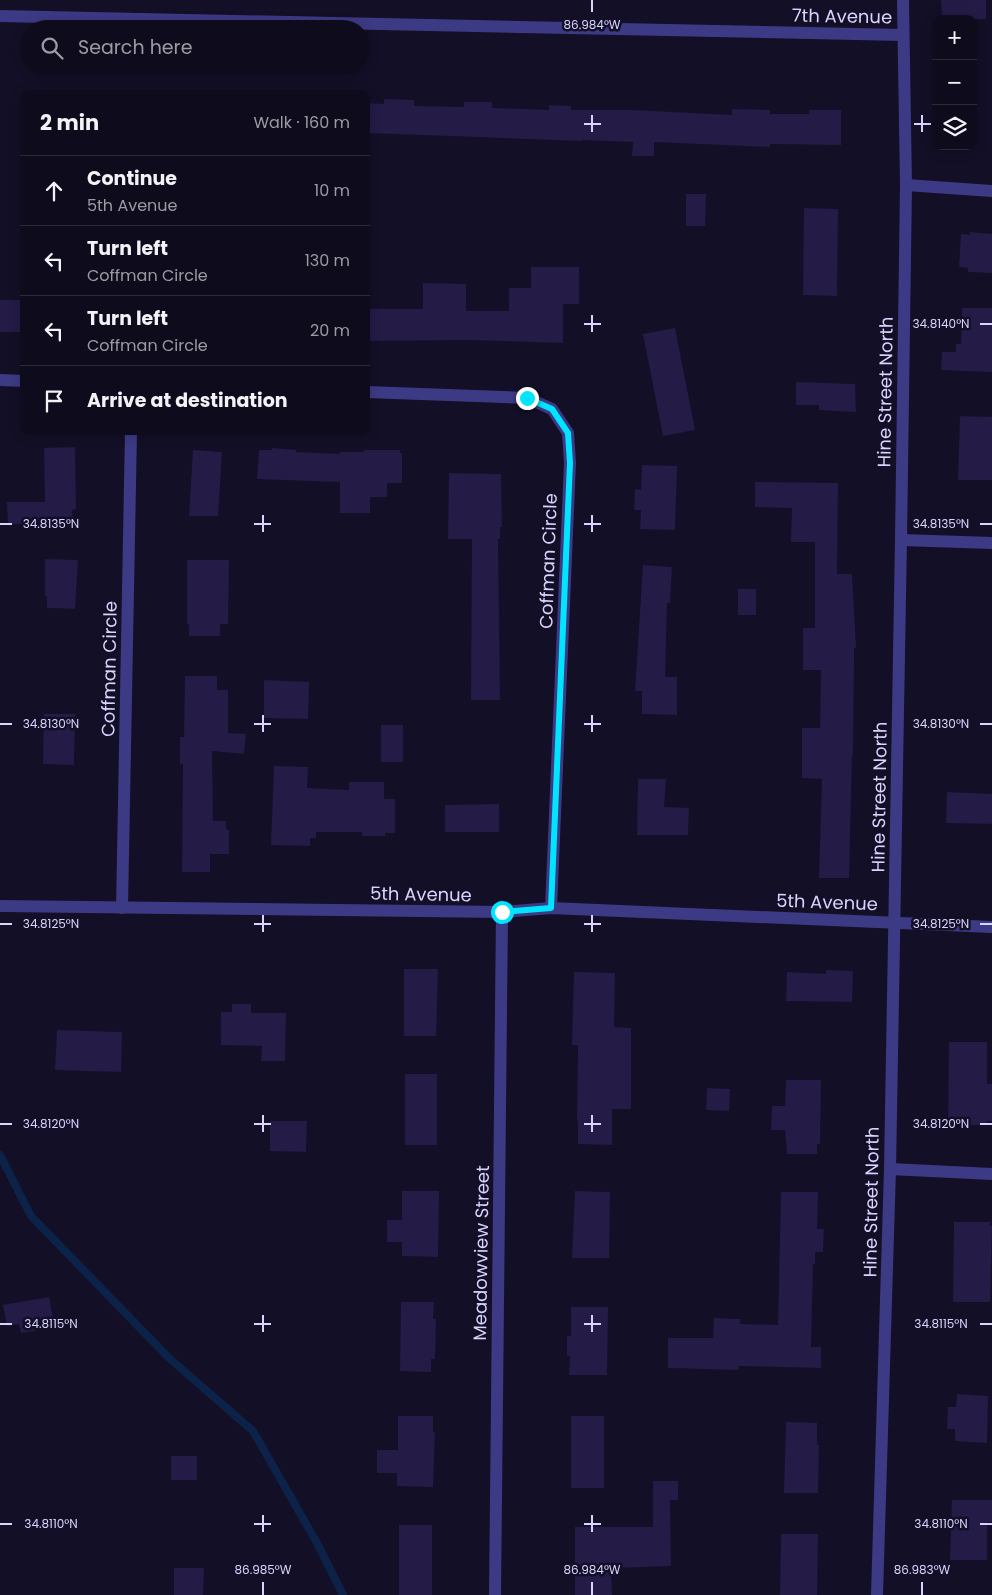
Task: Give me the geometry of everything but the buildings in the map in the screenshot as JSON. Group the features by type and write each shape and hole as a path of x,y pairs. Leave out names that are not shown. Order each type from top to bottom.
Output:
{"street":[{"name":"Hine Street North","path":"877,1595 890,1169 901,540 906,185 903,0"},
{"name":"7th Avenue","path":"0,16 190,20"},
{"name":"7th Avenue","path":"370,24 903,35"},
{"path":"906,185 992,191"},
{"path":"0,380 20,381"},
{"name":"Coffman Circle","path":"370,392 527,398 552,409 568,433 570,463 551,908"},
{"name":"Coffman Circle","path":"122,908 131,435"},
{"path":"901,540 992,543"},
{"name":"5th Avenue","path":"0,906 502,912 551,908 992,927"},
{"name":"Meadowview Street","path":"495,1595 502,912"},
{"path":"890,1169 992,1174"}],"waterway":[{"path":"0,1155 31,1216 169,1358 253,1431 317,1543 343,1595"}],"route":[{"path":"502,912 551,908 570,463 568,433 552,409 527,398"}]}
